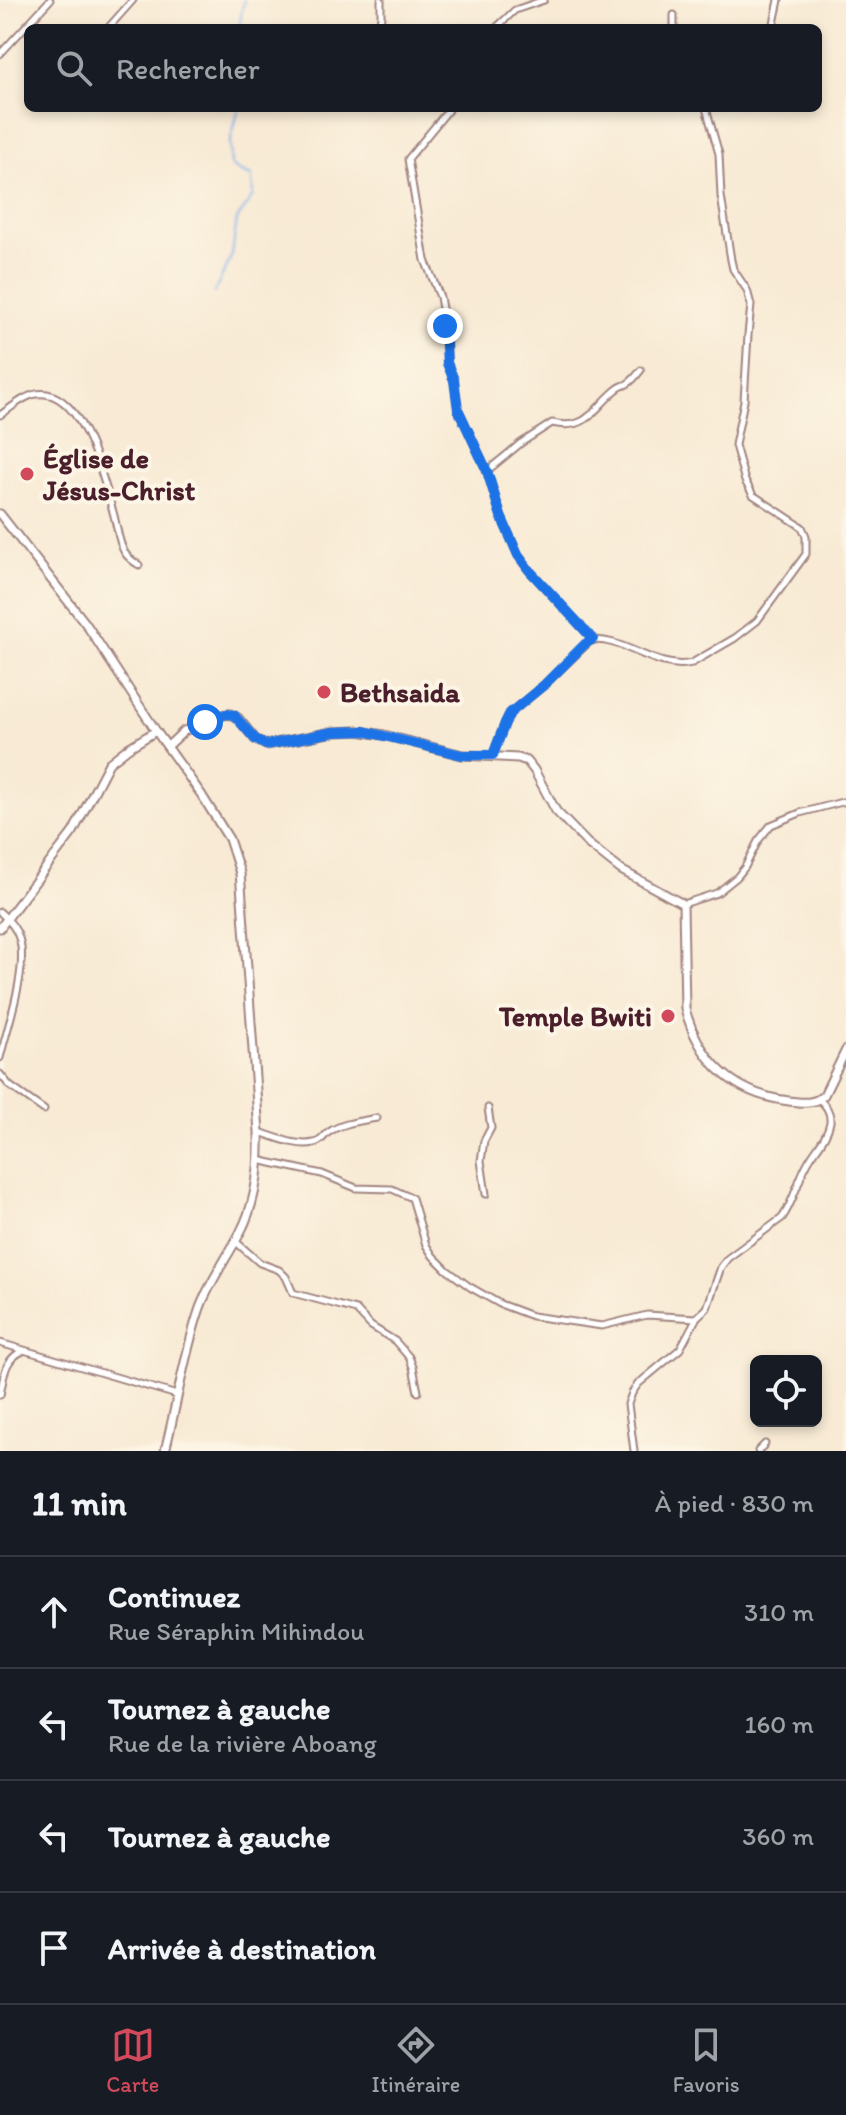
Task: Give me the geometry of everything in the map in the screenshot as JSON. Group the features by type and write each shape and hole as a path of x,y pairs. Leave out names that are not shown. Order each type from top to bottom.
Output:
{"street":[{"path":"28,24 50,0"},
{"path":"112,24 133,0"},
{"path":"380,24 381,0"},
{"path":"500,24 515,10 544,0"},
{"path":"774,24 779,0"},
{"path":"674,15 674,24"},
{"path":"0,54 24,28"},
{"path":"447,112 408,159 409,170 425,260 440,297 447,363 454,380 458,409 487,471 501,516 518,555 529,570 593,639 669,663 685,665 735,638 757,621 806,554 806,536 802,527 758,499 748,489 735,445 744,401 751,305 733,269 721,196 719,154 707,112"},
{"path":"487,471 552,423 567,426 581,423 618,388 631,383 641,370"},
{"path":"0,415 32,395 41,394 66,403 84,428 124,551 139,565"},
{"path":"0,514 86,624 224,829 240,873 259,1132 258,1160 250,1208 201,1307 165,1451"},
{"path":"493,755 510,713 593,639"},
{"path":"168,746 184,731 230,714 238,718 255,739 266,745 333,732 364,731 462,755 518,758 527,761 556,811 587,843 621,870 683,904 717,893 737,877 771,825 800,813 846,801"},
{"path":"0,928 73,832 109,763 156,731"},
{"path":"683,904 684,1002 690,1023 704,1050 725,1075 745,1090 791,1101 820,1100"},
{"path":"0,912 15,927 22,950 20,974 0,1058"},
{"path":"820,1100 846,1050"},
{"path":"0,1074 10,1086 44,1110"},
{"path":"634,1451 628,1404 632,1393 638,1384 680,1349 696,1318 707,1308 721,1267 728,1258 787,1211 804,1168 829,1125 830,1113 820,1100"},
{"path":"486,1194 481,1161 484,1141 491,1128 488,1108"},
{"path":"259,1132 288,1141 315,1143 328,1132 377,1118"},
{"path":"258,1160 322,1174 356,1188 392,1189 409,1196 415,1204 426,1245 447,1270 500,1304 532,1316 602,1326 647,1315 696,1318"},
{"path":"235,1241 260,1263 279,1270 293,1293 356,1310 371,1326 395,1341 409,1357 418,1392"},
{"path":"0,1343 177,1395"},
{"path":"0,1395 6,1366 13,1355 24,1351"},
{"path":"758,1451 765,1444"}],"waterway":[{"path":"240,24 244,0"},
{"path":"214,293 232,255 237,219 253,196 252,176 231,166 230,143 238,112"}],"place":[{"name":"Église de Jésus-Christ","path":"27,474"},
{"name":"Bethsaida","path":"324,692"},
{"name":"Temple Bwiti","path":"668,1016"}],"route":[{"path":"205,722 226,714 234,715 255,739 266,745 333,732 364,731 462,755 493,755 510,713 593,639 518,555 501,516 487,471 458,409 454,380 447,363 445,326"}]}
